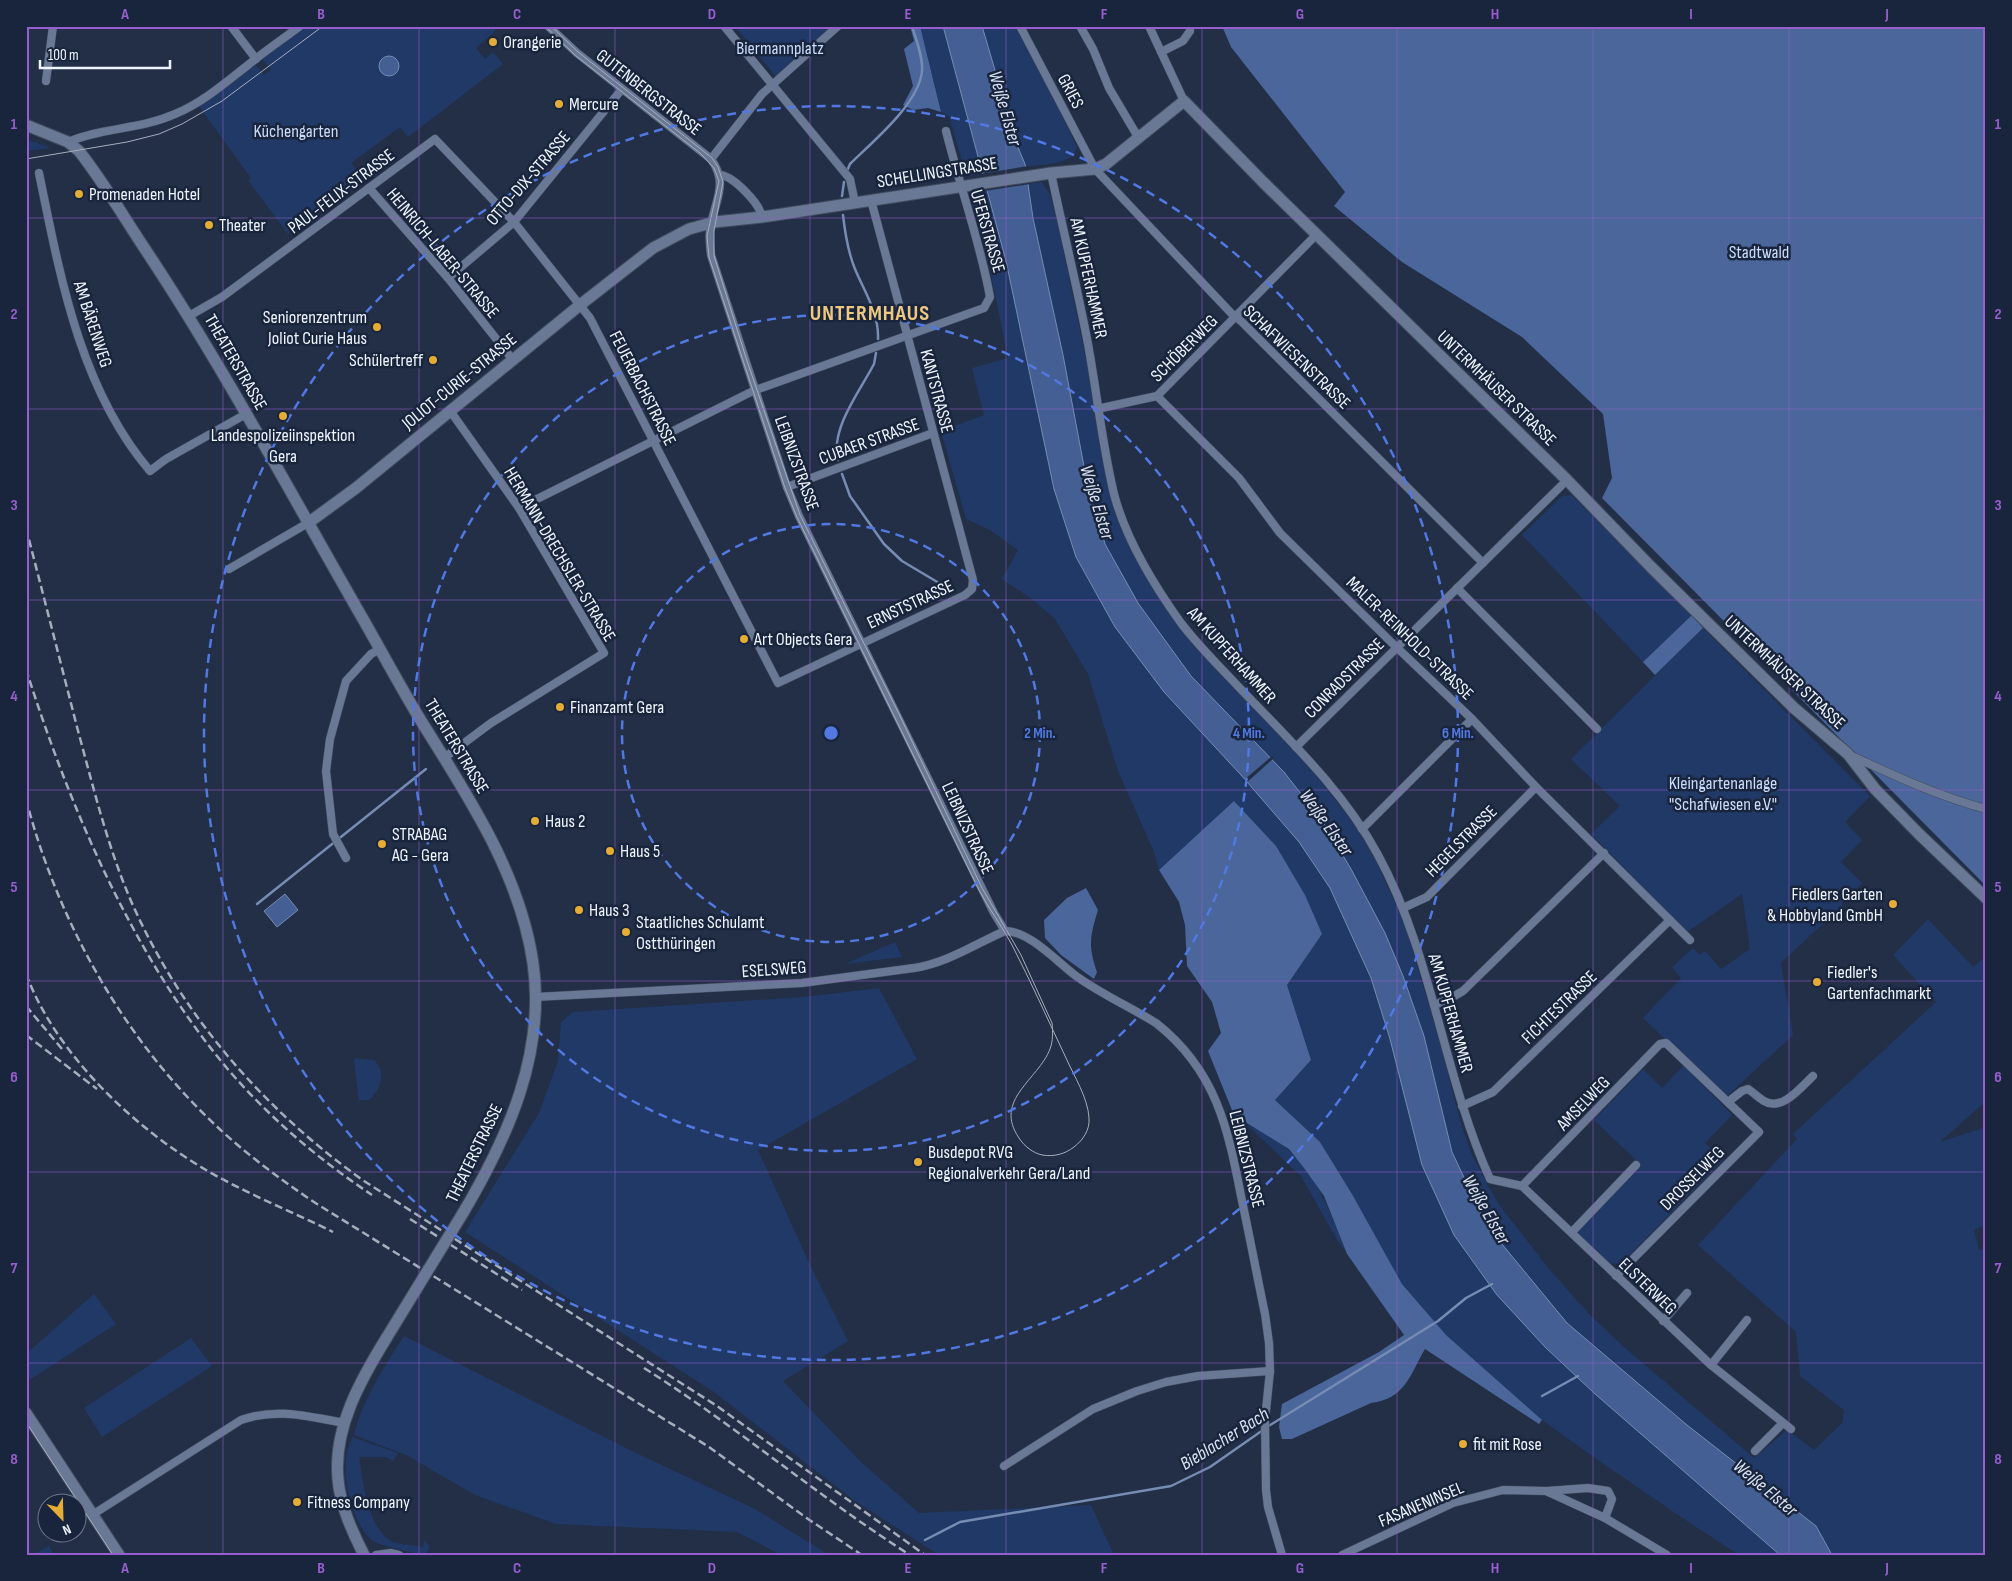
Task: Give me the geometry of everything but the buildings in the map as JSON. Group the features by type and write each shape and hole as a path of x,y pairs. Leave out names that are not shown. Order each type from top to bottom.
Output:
{"main road":[{"name":"SCHELLINGSTRASSE","path":"712,223 1046,173 1095,169 1106,164 1184,101"},
{"name":"UNTERMHÄUSER STRASSE","path":"1184,101 1788,702 1848,754 1875,789 1986,898"},
{"name":"THEATERSTRASSE","path":"26,125 68,142 79,151 189,316 484,826 505,869 520,906 533,962 535,997 531,1048 525,1080 516,1107 486,1175 363,1379 345,1423 338,1447 338,1481 345,1510 364,1555"},
{"name":"JOLIOT-CURIE-STRASSE","path":"308,524 356,488 580,305 653,248 677,234 712,223"},
{"path":"26,1413 119,1555"}],"street":[{"path":"46,82 53,26"},
{"path":"231,26 253,61"},
{"path":"68,142 92,133 152,123 176,114 212,93 300,26"},
{"name":"GUTENBERGSTRASSE","path":"548,26 576,53 711,159"},
{"path":"724,26 850,179 855,203"},
{"path":"762,216 761,211 743,190 730,178 719,175 711,159 762,94 838,26"},
{"name":"GRIES","path":"1020,26 1095,169"},
{"path":"1080,26 1093,50 1109,88 1138,137"},
{"name":"UNTERMHÄUSER STRASSE","path":"1149,26 1184,101"},
{"path":"1161,52 1183,42 1190,31 1190,26"},
{"name":"OTTO-DIX-STRASSE","path":"448,278 514,222 622,89"},
{"name":"UFERSTRASSE","path":"907,335 984,308 990,297 986,273 964,186 946,131"},
{"name":"FEUERBACHSTRASSE","path":"435,139 514,222 590,318 778,683"},
{"name":"PAUL-FELIX-STRASSE","path":"189,316 222,298 435,139"},
{"name":"SCHAFWIESENSTRASSE","path":"1095,169 1201,283 1483,563"},
{"name":"AM BÄRENWEG","path":"39,173 67,298 84,352 100,391 122,434 150,471 166,459 246,414"},
{"name":"AM KUPFERHAMMER","path":"1046,173 1088,345 1097,409 1114,495 1129,536 1155,584 1183,625 1328,781 1377,853 1403,908 1434,1005 1462,1106 1474,1142 1490,1179 1522,1186"},
{"name":"LEIBNIZSTRASSE","path":"719,175 720,189 712,223 711,255 787,487 799,516 980,889 1005,931 1014,932 1031,940 1077,977 1156,1022 1168,1032 1197,1066 1211,1088 1227,1130 1265,1314 1270,1371 1264,1436 1268,1507 1282,1555"},
{"name":"HEINRICH-LABER-STRASSE","path":"369,188 448,278 513,360"},
{"name":"KANTSTRASSE","path":"871,200 974,580 972,589"},
{"name":"SCHÖBERWEG","path":"1097,409 1157,396 1317,234"},
{"path":"519,508 755,390 907,335"},
{"name":"MALER-REINHOLD-STRASSE","path":"1157,396 1238,478 1280,533 1472,719 1536,787 1690,940"},
{"name":"HERMANN-DRECHSLER-STRASSE","path":"444,758 491,723 604,654 519,508 450,412"},
{"name":"CUBAER STRASSE","path":"787,487 933,433"},
{"name":"CONRADSTRASSE","path":"1296,747 1566,480"},
{"name":"JOLIOT-CURIE-STRASSE","path":"229,569 308,524"},
{"path":"1457,588 1597,729"},
{"name":"ERNSTSTRASSE","path":"778,683 972,589"},
{"path":"346,858 333,834 326,758 336,713 346,681 371,654 380,649"},
{"path":"1362,829 1472,719"},
{"name":"UNTERMHÄUSER STRASSE","path":"1848,754 1926,790 1986,808"},
{"name":"HEGELSTRASSE","path":"1403,908 1427,897 1536,787"},
{"path":"1434,1005 1449,1000 1463,991 1604,854"},
{"name":"FICHTESTRASSE","path":"1462,1106 1493,1092 1670,920"},
{"name":"ESELSWEG","path":"535,997 802,983 929,966 1005,931"},
{"name":"DROSSELWEG","path":"1616,1276 1759,1132 1666,1043"},
{"name":"AMSELWEG","path":"1522,1186 1660,1044 1666,1043"},
{"path":"1728,1102 1742,1091 1748,1089 1765,1102 1774,1104 1783,1102 1813,1076"},
{"path":"1572,1232 1636,1164"},
{"name":"ELSTERWEG","path":"1522,1186 1711,1365 1791,1429"},
{"path":"1663,1321 1687,1293"},
{"path":"1711,1365 1747,1320"},
{"path":"1004,1466 1093,1409 1137,1392 1166,1382 1198,1376 1270,1371"},
{"path":"92,1515 241,1420 259,1414 277,1413 345,1423"},
{"path":"1755,1451 1783,1423"},
{"name":"FASANENINSEL","path":"1342,1555 1453,1503 1502,1490 1546,1491 1588,1488 1608,1491 1612,1499 1604,1518"},
{"name":"FASANENINSEL","path":"1546,1491 1604,1518 1667,1555"},
{"path":"376,1555 391,1553 399,1555"}],"green space":[{"name":"Küchengarten","path":"306,26 498,26 476,48 485,59 493,52 503,64 408,137 400,127 351,163 363,178 288,234 248,180 251,178 198,105 255,64 264,75 271,70 262,59"},
{"name":"Biermannplatz","path":"735,26 834,26 777,78"},
{"path":"910,26 920,26 941,112 928,108 913,110 903,105 913,86 904,49 914,41"},
{"path":"920,26 943,26 983,174 966,176 949,116 941,112"},
{"path":"982,26 1016,26 1044,77 1077,147 1069,158 1055,163 1025,167"},
{"name":"Stadtwald","path":"1222,26 1986,26 1986,886 1602,498 1612,478 1603,414 1522,337 1402,262 1334,206 1345,192 1231,47"},
{"path":"26,139 51,148 26,151"},
{"path":"1042,182 1050,195 1057,220 1121,525 1193,641 1228,681 1311,768 1357,828 1376,861 1404,922 1437,1032 1461,1124 1472,1155 1487,1184 1500,1206 1550,1270 1590,1315 1624,1347 1754,1458 1787,1430 1814,1450 1842,1423 1844,1410 1800,1376 1796,1332 1698,1245 1797,1139 1793,1134 1936,1002 1893,955 1928,919 1973,967 1986,956 1986,1101 1940,1142 1986,1127 1986,1225 1974,1230 1979,1250 1986,1249 1986,1555 1832,1555 1816,1526 1687,1425 1567,1323 1487,1226 1452,1152 1424,1036 1403,976 1385,933 1351,869 1323,822 1284,772 1191,676 1138,603 1105,544 1086,477 1063,355 1033,218 1028,184"},
{"path":"987,191 1115,627 1164,692 1241,775 1299,842 1330,888 1371,978 1390,1039 1545,1347 1594,1393 1780,1555 1739,1555 1678,1515 1542,1420 1446,1335 1402,1284 1352,1194 1320,1142 1275,1100 1311,1060 1287,985 1322,934 1235,801 1159,870 1154,852 1118,771 1088,674 1055,619 1032,599 1002,579 1018,550 990,530 966,519 941,431 984,415 972,368 1008,358 989,265 970,193"},
{"path":"1571,495 1692,615 1643,662 1522,535 1562,496"},
{"path":"1692,615 1703,628 1655,675 1643,662"},
{"name":"Kleingartenanlage \"Schafwiesen e.V.\"","path":"1703,628 1870,796 1845,822 1862,840 1841,862 1862,883 1842,903 1843,905 1781,963 1793,1035 1726,1097 1643,1018 1681,978 1672,967 1693,948 1700,955 1705,951 1721,969 1750,949 1742,894 1687,932 1591,834 1620,806 1571,759"},
{"path":"1234,801 1276,846 1305,895 1322,934 1287,985 1311,1060 1275,1100 1320,1142 1352,1194 1402,1284 1446,1335 1542,1420 1539,1424 1425,1349 1405,1384 1392,1397 1371,1403 1292,1439 1282,1439 1279,1427 1282,1404 1379,1352 1404,1335 1347,1254 1324,1196 1304,1168 1289,1149 1234,1115 1208,1051 1221,1033 1212,1002 1187,966 1185,925 1179,902 1159,870"},
{"path":"1086,888 1098,910 1091,941 1092,955 1097,972 1094,979 1061,955 1045,938 1044,920 1067,898"},
{"path":"895,942 902,957 845,964"},
{"path":"879,988 917,1059 758,1150 811,1267 848,1341 783,1381 861,1462 919,1513 1091,1505 1114,1555 939,1555 855,1501 714,1392 465,1232 539,1113 558,1061 561,1022 573,1012 804,997"},
{"path":"353,1058 374,1060 380,1070 381,1081 377,1091 369,1100 359,1100 355,1059"},
{"path":"1684,1065 1732,1115 1705,1143 1723,1160 1621,1264 1608,1263 1577,1232 1640,1164 1594,1120 1643,1069 1662,1088"},
{"path":"1240,1118 1278,1141 1289,1150 1309,1173 1324,1199 1347,1254 1301,1176"},
{"path":"94,1294 116,1324 26,1382 26,1354"},
{"path":"404,1336 632,1451 755,1509 829,1555 781,1555 737,1532 556,1524 475,1495 408,1456 354,1435 369,1396"},
{"path":"191,1338 212,1366 102,1437 84,1408"},
{"path":"352,1437 398,1453 393,1461 386,1457 359,1457 367,1502 376,1524 389,1540 423,1547 424,1541 430,1546 425,1555 377,1543 360,1526 351,1503 346,1480 346,1456"},
{"path":"49,1546 54,1555 32,1555"}],"water":[{"name":"Weiße Elster","path":"943,26 982,26 1017,145 1025,164 1033,218 1063,355 1086,477 1105,544 1138,603 1191,676 1284,772 1323,822 1351,869 1385,933 1403,976 1424,1036 1452,1152 1487,1226 1567,1323 1687,1425 1816,1526 1832,1555 1780,1555 1594,1393 1545,1347 1497,1295 1454,1235 1422,1165 1390,1039 1371,978 1330,888 1299,842 1241,775 1164,692 1115,627 1076,557 1054,489 1006,261"},
{"path":"389,56 396,59 399,66 396,73 389,76 382,73 379,66 382,59"},
{"path":"285,894 298,910 277,927 264,911"}],"pier":[{"path":"1028,166 1030,184 985,191 980,174"},
{"path":"1272,756 1274,758 1245,784 1243,781"}],"waterway":[{"path":"847,171 850,164 882,134 904,109 919,84 922,71 921,60 912,26"},
{"path":"842,196 844,182"},
{"path":"843,215 850,256 874,312 878,339"},
{"path":"838,460 838,436 842,423 874,364 876,353"},
{"path":"842,474 850,496 884,544 902,561 944,586"},
{"path":"257,904 426,769"},
{"name":"Bieblacher Bach","path":"1267,1427 1438,1321 1466,1298 1492,1284"},
{"path":"1542,1396 1578,1376"},
{"name":"Bieblacher Bach","path":"925,1540 960,1522 1171,1486 1210,1467 1263,1430"}],"tram line":[{"path":"26,159 127,142 159,134 182,124 222,101 323,26"},
{"path":"545,26 575,55 700,153 714,168 719,181 707,236 709,257 785,488 797,517 979,890 1012,945 1033,987 1039,1001 1053,1030 1059,1044 1080,1087 1088,1110 1088,1127 1080,1141 1067,1151 1051,1156 1035,1153 1021,1141 1012,1125 1011,1112 1014,1101 1050,1049 1052,1043 1053,1030 1052,1023 1021,955 982,888 899,714 800,515 747,361 714,256 714,231 723,182 718,167 712,158 578,52 551,26"},
{"path":"26,1422 113,1555"}],"railway":[{"path":"26,528 77,727 122,880 151,943 174,983 228,1057 292,1123 364,1181 717,1406 925,1555"},
{"path":"26,669 63,776 85,829 136,934 165,984 197,1030 232,1074 264,1108 298,1139 372,1195"},
{"path":"26,799 59,897 81,944 106,990 135,1033 167,1074 202,1112 240,1147 278,1177 317,1204 709,1447 808,1519 862,1555"},
{"path":"26,974 39,1004 77,1060 100,1086 151,1132 179,1153 222,1179 333,1232"},
{"path":"26,1006 62,1049"},
{"path":"26,1035 97,1089"},
{"path":"410,1219 522,1290"},
{"path":"644,1368 678,1390 876,1533 910,1555"}],"place":[{"name":"Orangerie","path":"493,42"},
{"name":"Mercure","path":"559,104"},
{"name":"Promenaden Hotel","path":"79,194"},
{"name":"Theater","path":"209,225"},
{"name":"Seniorenzentrum Joliot Curie Haus","path":"377,327"},
{"name":"Schülertreff","path":"433,360"},
{"name":"Landespolizeiinspektion Gera","path":"283,416"},
{"name":"Art Objects Gera","path":"744,639"},
{"name":"Finanzamt Gera","path":"560,707"},
{"name":"Haus 2","path":"535,821"},
{"name":"STRABAG AG - Gera","path":"382,844"},
{"name":"Haus 5","path":"610,851"},
{"name":"Fiedlers Garten & Hobbyland GmbH","path":"1893,904"},
{"name":"Haus 3","path":"579,910"},
{"name":"Staatliches Schulamt Ostthüringen","path":"626,932"},
{"name":"Fiedler's Gartenfachmarkt","path":"1817,982"},
{"name":"Busdepot RVG Regionalverkehr Gera/Land","path":"918,1162"},
{"name":"fit mit Rose","path":"1463,1444"},
{"name":"Fitness Company","path":"297,1502"}],"district":[{"name":"UNTERMHAUS","path":"870,312"}]}
